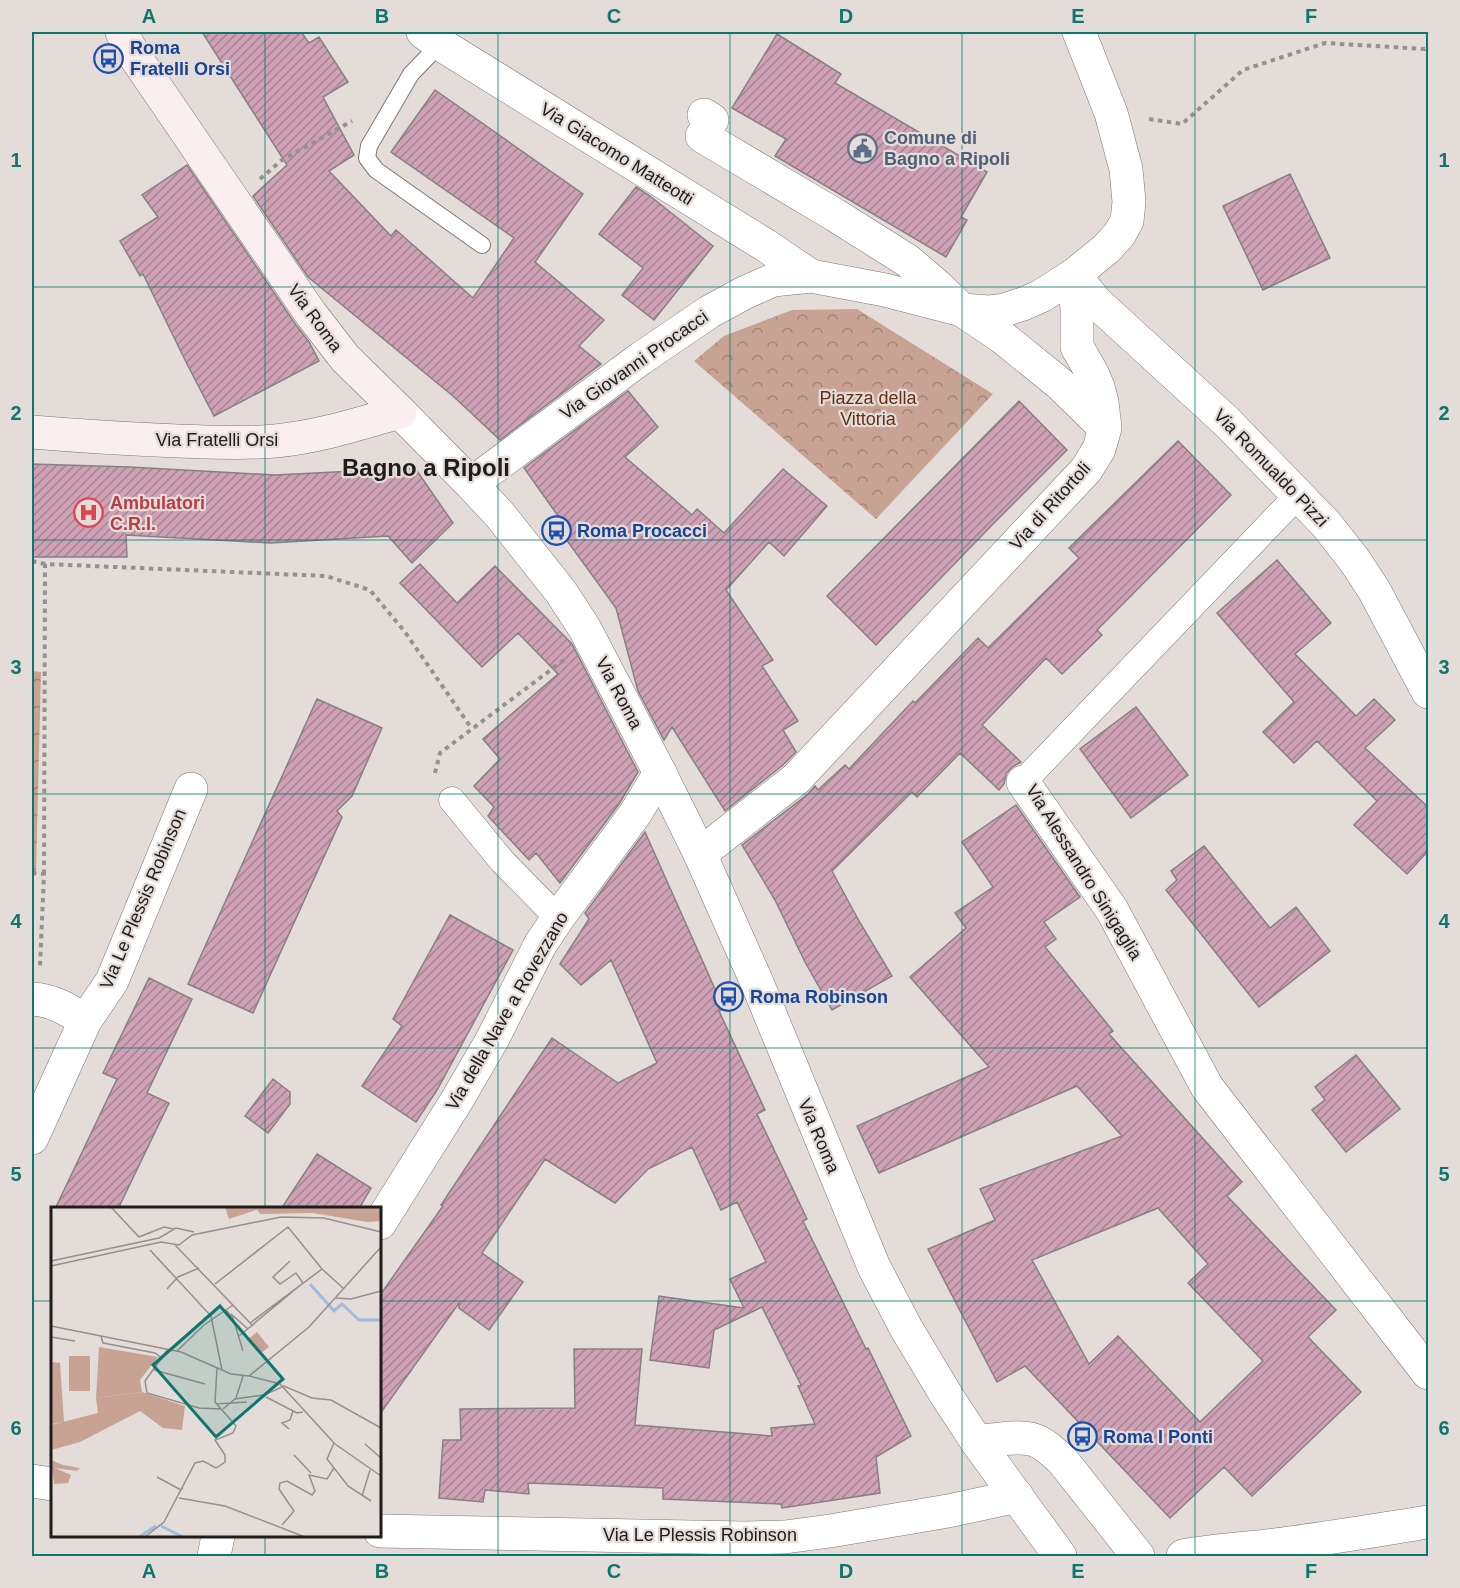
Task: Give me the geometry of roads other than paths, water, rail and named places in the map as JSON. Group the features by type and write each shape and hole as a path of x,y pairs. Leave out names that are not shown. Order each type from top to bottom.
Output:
{"main road":[{"name":"Via Roma","path":"122,32 138,61 311,314 345,358 400,412"},
{"name":"Via Fratelli Orsi","path":"32,432 98,438 210,442 273,441 320,435 400,412"}],"street":[{"path":"811,276 885,290 962,310 988,312 1014,307 1041,296 1074,275 1106,249 1119,235 1127,221 1130,202 1126,169 1111,114 1079,32"},
{"name":"Via Giacomo Matteotti","path":"432,38 811,276"},
{"path":"704,115 712,120 702,136 908,261 962,310 1002,337 1060,384 1105,428"},
{"name":"Via di Ritortoli","path":"700,854 796,779 1086,470 1099,449 1105,428 1098,387 1077,346 1074,275"},
{"name":"Via Romualdo Pizzi","path":"1074,275 1096,302 1227,422 1326,524 1374,590 1428,692"},
{"name":"Via Giovanni Procacci","path":"471,484 640,359 709,312 773,280 811,276"},
{"name":"Via Roma","path":"400,412 500,515 561,592 590,638 700,854 758,985 874,1267 906,1328 948,1398 1060,1557"},
{"name":"Via Alessandro Sinigaglia","path":"1298,495 1023,782 1112,910 1207,1087 1428,1373"},
{"name":"Via della Nave a Rovezzano","path":"381,1221 492,1040 540,945 634,814 660,773"},
{"name":"Via Le Plessis Robinson","path":"32,1138 85,1021 112,981 191,789"},
{"path":"452,800 502,861 558,918"},
{"path":"35,999 52,1002 68,1009 85,1021"},
{"path":"977,1442 1019,1438 1035,1440 1048,1448 1062,1460 1138,1557"},
{"path":"32,1481 51,1484"},
{"name":"Via Le Plessis Robinson","path":"381,1531 785,1538 948,1511 1017,1496"},
{"path":"1184,1557 1209,1551 1273,1551 1428,1521"},
{"path":"214,1557 218,1537"}],"lane":[{"path":"432,38 369,146 367,158 376,170 482,245"}],"place":[{"name":"Roma Fratelli Orsi","path":"109,58"},
{"name":"Comune di Bagno a Ripoli","path":"863,148"},
{"name":"Ambulatori C.R.I.","path":"89,513"},
{"name":"Roma Procacci","path":"556,531"},
{"name":"Roma Robinson","path":"729,997"},
{"name":"Roma I Ponti","path":"1082,1437"}],"district":[{"name":"Bagno a Ripoli","path":"426,468"}],"park label":[{"name":"Piazza della Vittoria","path":"868,408"}]}
